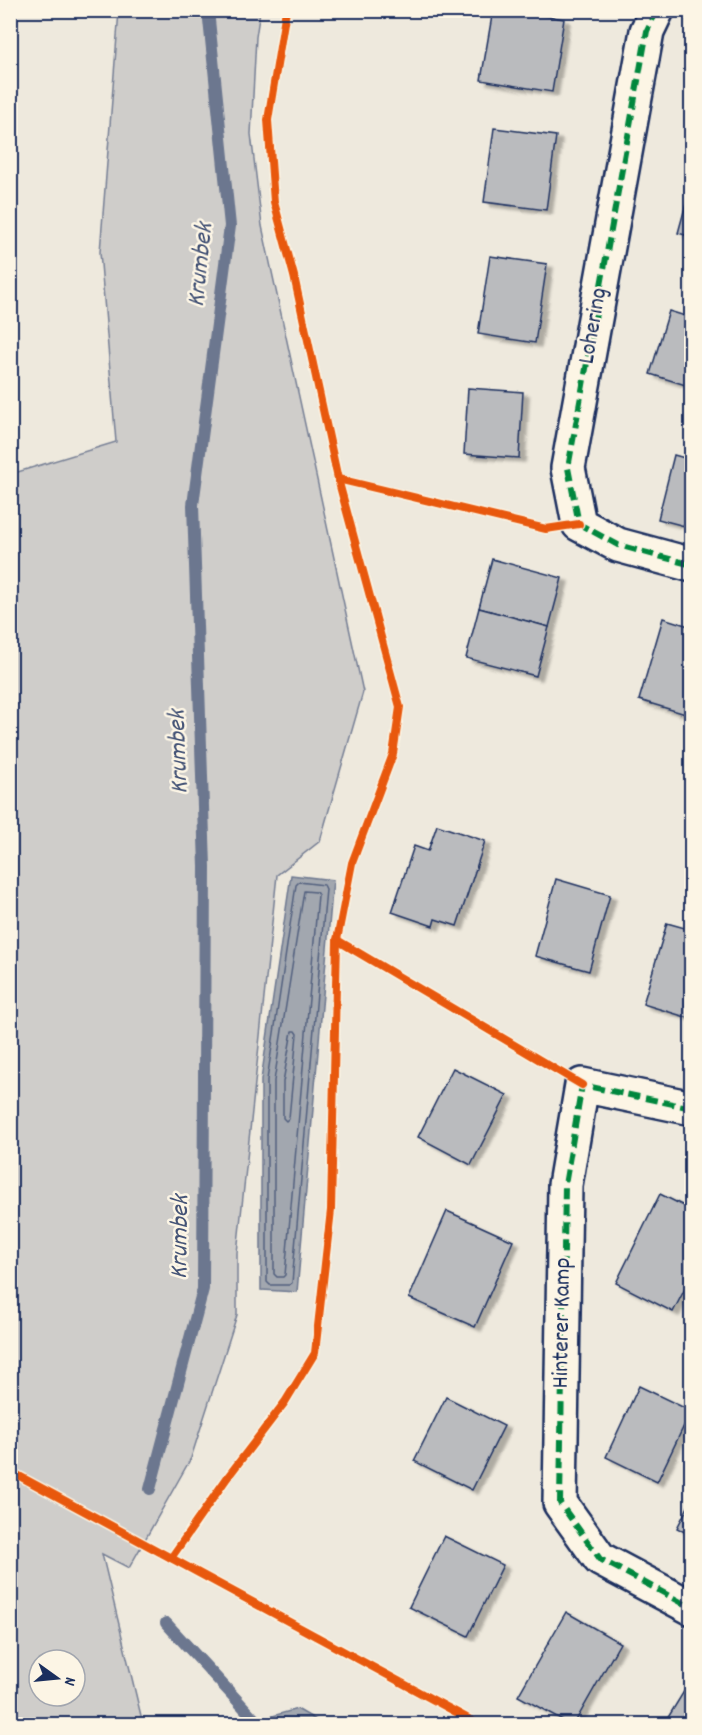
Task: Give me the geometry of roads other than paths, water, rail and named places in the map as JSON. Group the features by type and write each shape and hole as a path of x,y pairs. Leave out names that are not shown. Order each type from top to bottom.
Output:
{"street":[{"name":"Lohering","path":"657,10 648,31 568,468 579,524 618,545 692,565"},
{"name":"Hinterer Kamp","path":"692,1108 582,1084 565,1185 560,1503 600,1559 692,1608"}],"water":[{"path":"291,875 333,880 297,1292 261,1290 261,1080"},
{"path":"297,1709 323,1724 256,1724 255,1721"}],"waterway":[{"name":"Krumbek","path":"150,1489 203,1289 205,867 193,505 230,226 208,10"},
{"name":"Krumbek","path":"166,1623 259,1724"}]}
